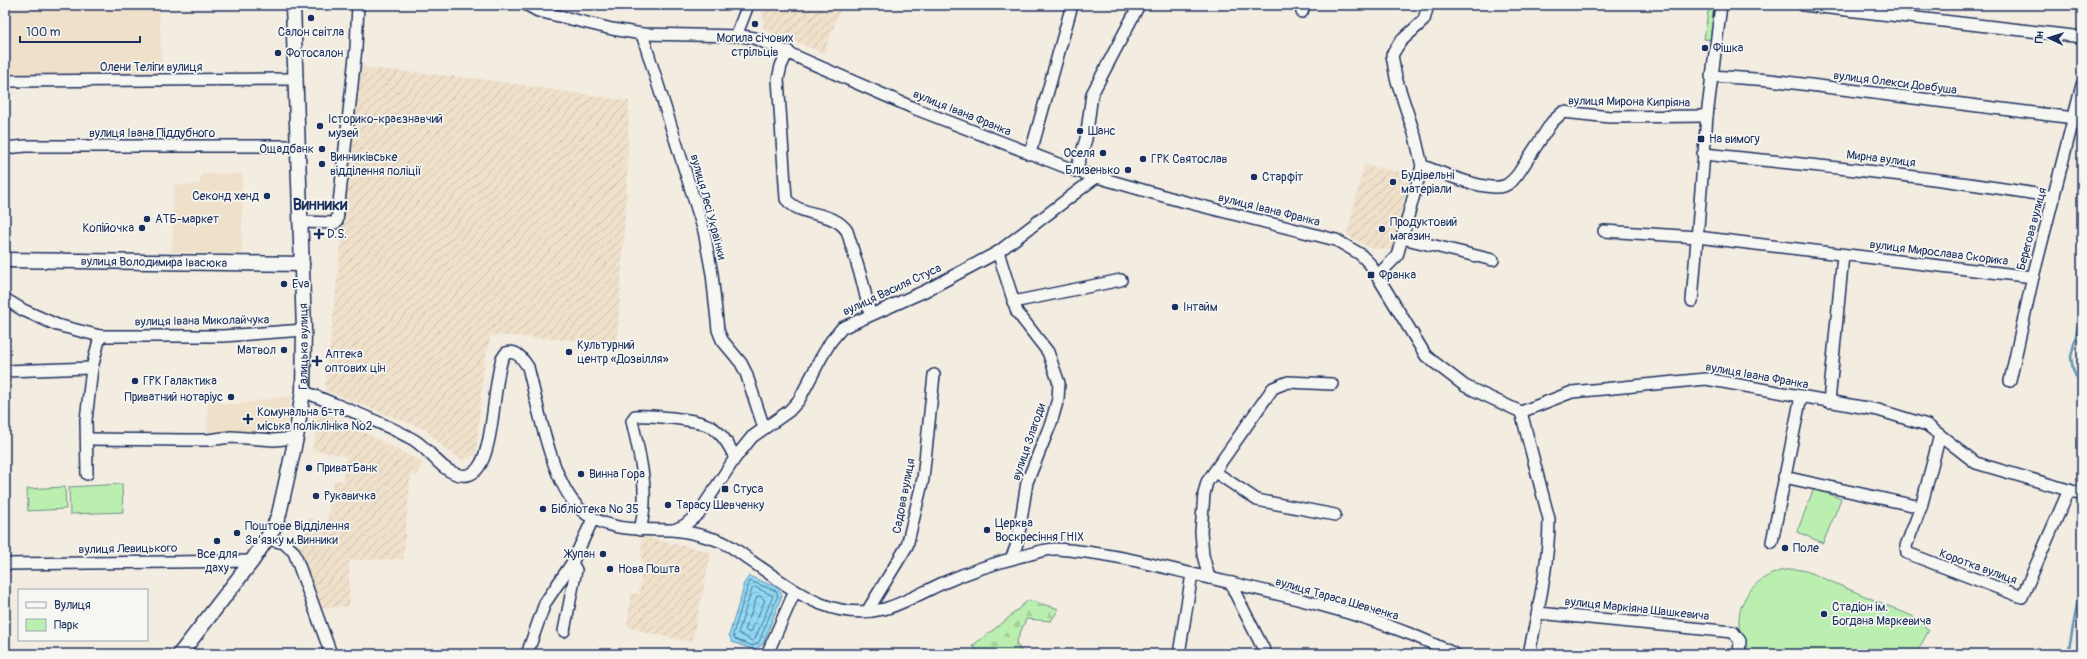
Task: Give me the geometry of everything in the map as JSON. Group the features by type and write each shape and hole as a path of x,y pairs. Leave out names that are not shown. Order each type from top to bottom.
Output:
{"main road":[{"name":"Галицька вулиця","path":"180,654 268,539 279,514 296,438 303,391 304,330 294,5"},
{"name":"вулиця Володимира Івасюка","path":"5,260 302,264"}],"street":[{"path":"301,222 335,222 337,220 356,48 358,5"},
{"name":"вулиця Івана Франка","path":"526,5 538,11 612,29 642,34 736,36 754,38 788,52 838,76 1076,172 1336,240 1360,254 1370,264 1426,356 1466,386 1521,412 1572,392 1706,379 1878,410 1927,425 1976,463 2082,494"},
{"path":"736,36 748,5"},
{"path":"1029,154 1037,133 1072,5"},
{"path":"1076,172 1086,139 1092,94 1139,5"},
{"path":"1377,276 1397,256 1422,166 1415,136 1396,78 1392,55 1400,42 1424,20 1428,5"},
{"path":"1692,301 1703,154 1711,76 1722,5"},
{"path":"1803,5 2082,37"},
{"name":"вулиця Лесі Українки","path":"642,34 704,231 712,274 718,330 722,340 741,363 746,373 764,428"},
{"path":"788,52 778,79 786,199 790,204 796,207 837,220 847,231 862,280 870,314"},
{"name":"вулиця Олекси Довбуша","path":"1711,76 1770,80 2074,118"},
{"name":"Олени Теліги вулиця","path":"5,80 297,79"},
{"name":"Берегова вулиця","path":"2010,381 2033,277 2082,85"},
{"name":"вулиця Мирона Кипріяна","path":"1422,166 1482,186 1500,187 1512,181 1518,174 1552,122 1563,112 1610,117 1707,116"},
{"name":"вулиця Івана Піддубного","path":"5,148 26,146 299,146"},
{"name":"Мирна вулиця","path":"1703,154 1876,171 1996,187 2054,197"},
{"name":"вулиця Василя Стуса","path":"674,530 685,525 700,512 735,458 752,437 789,411 799,400 831,341 842,328 870,314 924,291 998,252 1095,178"},
{"name":"вулиця Мирослава Скорика","path":"1604,231 1697,237 2033,277"},
{"path":"1402,238 1493,260"},
{"name":"вулиця Злагоди","path":"998,252 1017,312 1048,352 1059,383 1058,399 1027,482 1019,533 1016,547 1011,559"},
{"path":"1829,402 1843,255"},
{"path":"1013,302 1121,280"},
{"name":"вулиця Івана Миколайчука","path":"5,300 23,310 57,325 100,336 223,336 304,330"},
{"path":"87,474 86,420 92,368 100,336"},
{"name":"вулиця Тараса Шевченка","path":"303,391 404,435 425,448 450,472 466,476 473,473 479,467 488,444 502,359 506,353 515,353 521,357 528,367 554,464 563,486 577,506 593,519 640,530 674,530 714,539 728,544 795,591 824,606 838,610 853,612 885,609 960,575 1011,559 1054,548 1133,560 1232,583 1355,616 1410,634 1455,654"},
{"path":"5,371 92,368"},
{"name":"Садова вулиця","path":"868,610 907,546 923,479 934,375"},
{"path":"1209,578 1203,555 1201,511 1208,482 1273,388 1279,384 1288,382 1332,384"},
{"path":"1772,542 1801,396"},
{"path":"1521,412 1549,519 1549,536 1538,613 1529,654"},
{"path":"640,530 644,516 645,495 642,467 632,421 635,416 671,418 705,423 718,432 735,458"},
{"path":"1784,476 1921,507 1940,435"},
{"path":"87,439 193,440 232,437 274,440 296,438"},
{"path":"1215,472 1257,500 1335,515"},
{"name":"Коротка вулиця","path":"1921,507 1906,546 1907,554 2022,597 2069,490"},
{"path":"527,654 545,603 572,563 593,519"},
{"path":"268,539 284,543 294,552 331,654"},
{"name":"вулиця Левицького","path":"5,564 252,561"},
{"path":"564,631 576,570 572,563"},
{"path":"1179,654 1192,574"},
{"path":"1232,583 1234,591 1266,654"},
{"path":"767,654 795,591"},
{"name":"вулиця Маркіяна Шашкевича","path":"1538,613 1734,632 1739,636 1739,654"}],"shaded area":[{"path":"5,5 159,5 162,76 5,76"},
{"path":"754,5 842,5 824,53 763,29 764,22 761,10"},
{"path":"360,67 479,79 629,101 627,185 617,343 491,335 484,363 476,454 463,460 451,454 426,430 325,390"},
{"path":"1364,165 1411,174 1393,250 1370,248 1347,235"},
{"path":"201,174 242,174 242,254 172,252 174,185 200,184"},
{"name":"Комунальна 6-та міська поліклініка №2","path":"208,396 220,396 220,402 224,404 238,404 291,396 286,433 207,437"},
{"path":"319,409 423,463 416,475 411,473 403,559 349,560 349,606 316,609 296,551 297,545 303,544 309,519 327,522 334,480 343,481 347,456 312,450 319,425 312,422"},
{"path":"642,537 711,552 692,642 648,633 627,626 631,593 639,594 642,569"}],"green space":[{"path":"1709,5 1716,5 1715,40 1704,39"},
{"path":"122,484 123,512 70,514 69,487"},
{"path":"65,487 66,509 28,511 27,489"},
{"path":"1814,488 1841,499 1823,543 1797,532"},
{"name":"Стадіон ім. Богдана Маркевича","path":"1795,569 1806,571 1912,616 1929,630 1916,654 1751,654 1742,639 1739,625 1740,611 1745,598 1754,586 1765,577 1779,571"},
{"path":"1028,600 1059,609 1051,621 1026,619 1016,643 1023,654 982,654 972,646 1005,621"}],"water":[{"path":"749,576 778,588 782,595 763,644 754,650 732,642 729,635 743,590 743,585"}],"waterway":[{"path":"2082,309 2071,357 2073,370 2082,389"},
{"path":"2068,654 2082,578"}],"place":[{"name":"Салон світла","path":"311,18"},
{"name":"Могила січових стрільців","path":"755,24"},
{"name":"Фішка","path":"1705,48"},
{"name":"Фотосалон","path":"278,53"},
{"name":"Історико-краєзнавчий музей","path":"320,126"},
{"name":"Шанс","path":"1080,131"},
{"name":"На вимогу","path":"1701,139"},
{"name":"Ощадбанк","path":"322,149"},
{"name":"Оселя","path":"1103,153"},
{"name":"ГРК Святослав","path":"1143,159"},
{"name":"Винниківське відділення поліції","path":"322,164"},
{"name":"Близенько","path":"1128,170"},
{"name":"Старфіт","path":"1254,177"},
{"name":"Будівельні матеріали","path":"1393,182"},
{"name":"Секонд хенд","path":"267,196"},
{"name":"АТБ-маркет","path":"147,219"},
{"name":"Копійочка","path":"142,228"},
{"name":"Продуктовий магазин","path":"1382,229"},
{"name":"D.S.","path":"319,234"},
{"name":"Франка","path":"1371,275"},
{"name":"Eva","path":"284,284"},
{"name":"Інтайм","path":"1175,307"},
{"name":"Матвол","path":"284,350"},
{"name":"Культурний центр «Дозвілля»","path":"569,352"},
{"name":"Аптека оптових цін","path":"317,361"},
{"name":"ГРК Галактика","path":"135,381"},
{"name":"Приватний нотаріус","path":"231,397"},
{"name":"Комунальна 6-та міська поліклініка №2","path":"248,419"},
{"name":"ПриватБанк","path":"309,468"},
{"name":"Винна Гора","path":"581,474"},
{"name":"Стуса","path":"725,489"},
{"name":"Рукавичка","path":"316,496"},
{"name":"Тарасу Шевченку","path":"668,505"},
{"name":"Бібліотека № 35","path":"543,509"},
{"name":"Церква Воскресіння ГНІХ","path":"987,530"},
{"name":"Поштове Відділення Зв’язку м.Винники","path":"237,533"},
{"name":"Все для даху","path":"217,541"},
{"name":"Поле","path":"1785,548"},
{"name":"Жупан","path":"603,554"},
{"name":"Нова Пошта","path":"610,569"},
{"name":"Стадіон ім. Богдана Маркевича","path":"1824,614"}],"district":[{"name":"Винники","path":"320,205"}]}
